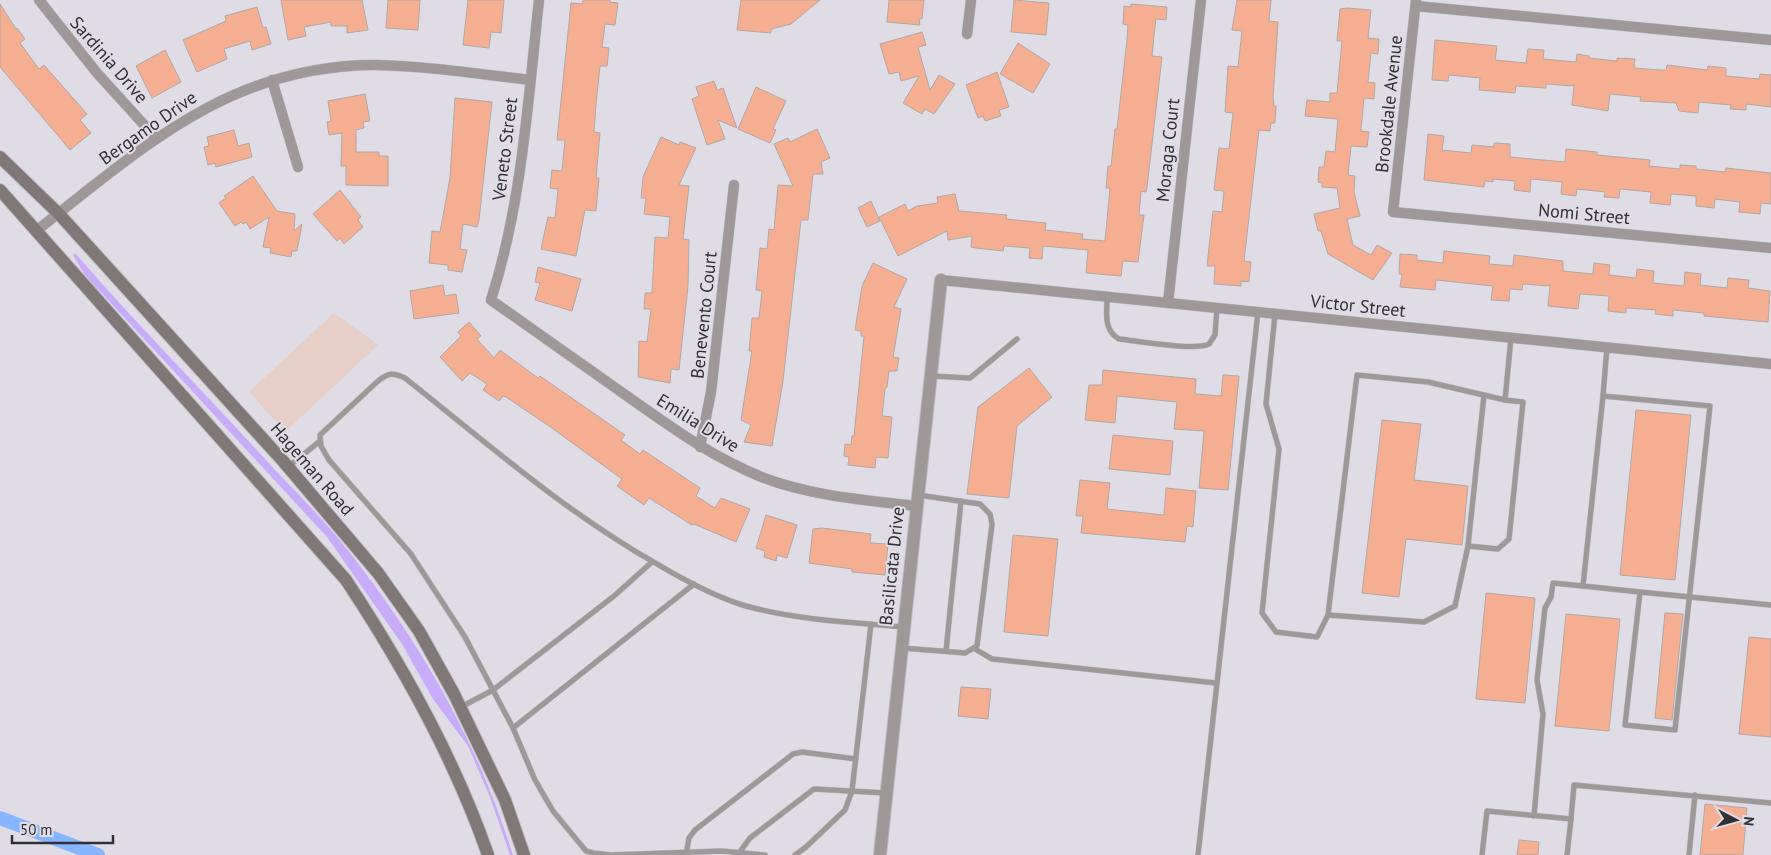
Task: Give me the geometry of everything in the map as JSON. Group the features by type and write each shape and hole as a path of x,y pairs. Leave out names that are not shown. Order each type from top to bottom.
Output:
{"main road":[{"name":"Hageman Road","path":"0,157 59,214 288,467 378,572 420,631 461,708 505,800 524,855"},
{"path":"0,190 346,580 385,638 419,698 477,823 488,855"}],"street":[{"name":"Sardinia Drive","path":"40,0 96,73 156,138"},
{"name":"Veneto Street","path":"491,300 511,228 539,0"},
{"path":"967,34 970,0"},
{"name":"Moraga Court","path":"1168,303 1201,0"},
{"path":"1416,3 1771,40"},
{"name":"Brookdale Avenue","path":"1393,212 1416,3"},
{"name":"Bergamo Drive","path":"36,232 156,138 213,103 272,80 331,68 374,65 406,66 530,80"},
{"path":"272,80 298,167"},
{"name":"Benevento Court","path":"700,447 712,392 734,185"},
{"name":"Nomi Street","path":"1393,212 1771,248"},
{"name":"Victor Street","path":"941,280 1771,364"},
{"name":"Basilicata Drive","path":"880,855 941,280"},
{"name":"Emilia Drive","path":"491,300 700,447 764,478 802,490 840,497 917,501"}],"lane":[{"path":"1107,297 1106,322 1114,336 1119,339 1165,344 1201,347 1210,344 1215,335 1217,308"},
{"path":"1198,855 1258,312"},
{"path":"1275,314 1266,404 1279,449 1262,613 1276,632 1317,637 1328,615 1357,375 1428,382 1505,400 1523,402 1509,539 1498,549 1468,546"},
{"path":"1505,400 1511,338"},
{"path":"931,376 970,378 1018,339"},
{"path":"1583,586 1607,347"},
{"path":"288,467 320,441 323,432 378,381 387,374 395,373 405,378 527,478 613,539 694,584 745,606 821,619 904,627"},
{"path":"1328,615 1424,622 1455,606 1468,546 1484,395"},
{"path":"1603,396 1710,406 1675,730 1625,725 1640,592"},
{"path":"320,441 329,460 411,554 465,637 513,728 552,811 586,850 593,854 739,852 765,855"},
{"path":"901,648 965,653 975,649 979,642 992,524 990,514 983,505 961,501 917,501"},
{"path":"946,652 961,501"},
{"path":"461,708 493,690 614,596 652,562"},
{"path":"1534,816 1543,714 1537,680 1545,608 1552,597 1553,583 1771,606"},
{"path":"513,728 694,584"},
{"path":"795,855 845,810 852,791 871,624"},
{"path":"975,649 992,659 1216,683"},
{"path":"686,854 689,838 695,830 793,754 802,752 856,760"},
{"path":"1567,855 1574,785 1771,802"},
{"path":"739,852 750,838 811,791 819,788 886,793"},
{"path":"1689,855 1694,795"},
{"path":"1482,855 1486,811 1571,819"}],"shaded area":[{"path":"75,253 320,518 373,583 422,656 464,732 499,813 513,855 510,855 490,797 468,746 433,699 402,644 327,537 85,275 73,255"},
{"path":"334,313 378,345 285,432 249,392"}],"building":[{"path":"281,0 362,0 368,30 347,33 347,26 331,26 331,22 304,27 306,36 288,40"},
{"path":"388,0 420,0 418,30 386,28"},
{"path":"468,0 504,0 501,33 491,32 489,48 463,45"},
{"path":"583,0 610,0 610,2 618,3 615,25 605,24 602,47 609,48 607,66 600,66 596,104 594,132 600,133 596,178 599,178 596,211 585,210 576,256 541,249 548,217 555,218 558,189 550,188 552,170 562,171 565,140 557,140 571,3 582,4"},
{"path":"741,0 820,0 791,24 771,29 771,33 737,30"},
{"path":"889,0 924,0 922,19 919,19 920,25 887,22"},
{"path":"1014,0 1049,3 1046,35 1011,32"},
{"path":"1237,0 1271,0 1269,21 1278,22 1273,98 1274,106 1276,106 1275,123 1271,123 1270,131 1259,130 1244,261 1251,262 1249,282 1241,281 1241,286 1214,284 1215,266 1207,266 1213,211 1222,212 1224,191 1214,190 1219,148 1229,149 1233,113 1225,112 1228,66 1238,67 1242,31 1232,30"},
{"path":"0,4 16,29 25,39 20,43 39,69 44,65 87,114 80,120 91,133 70,150 0,67"},
{"path":"1131,4 1167,7 1166,20 1156,19 1154,35 1152,56 1162,57 1147,187 1146,192 1141,191 1139,215 1144,215 1138,262 1123,261 1121,276 1086,273 1088,250 1043,246 1042,259 1029,258 1030,248 1004,246 1003,251 971,247 972,236 948,240 947,231 898,256 879,217 905,204 908,211 917,206 938,203 937,197 955,194 959,211 1007,215 1006,219 1046,223 1045,230 1083,234 1082,239 1105,241 1110,188 1106,188 1108,166 1111,166 1115,129 1117,129 1127,40 1128,25 1123,24 1124,6 1131,7"},
{"path":"257,7 263,28 266,27 271,44 252,50 250,41 224,49 227,59 197,72 183,40 226,21 225,16"},
{"path":"1340,9 1371,10 1368,38 1379,39 1378,54 1371,53 1368,82 1375,83 1374,99 1364,98 1361,131 1369,132 1367,147 1351,146 1348,175 1355,176 1354,192 1360,216 1347,219 1353,245 1371,255 1377,245 1392,253 1373,280 1328,254 1321,231 1318,231 1314,214 1340,208 1337,188 1322,187 1322,183 1318,182 1319,167 1324,167 1326,151 1335,152 1338,119 1305,116 1307,100 1330,102 1330,93 1337,93 1342,41 1337,41"},
{"path":"922,32 926,45 918,47 930,90 939,75 955,84 934,114 925,109 922,114 903,103 919,76 901,81 899,72 889,74 880,44"},
{"path":"1435,40 1497,46 1495,60 1526,63 1528,49 1544,50 1543,59 1576,62 1577,54 1589,56 1589,58 1617,61 1617,58 1635,59 1634,68 1666,70 1667,65 1707,70 1708,66 1726,68 1726,76 1759,79 1760,74 1771,75 1771,107 1746,104 1746,110 1730,109 1731,105 1699,102 1698,113 1679,111 1676,103 1640,101 1641,97 1610,94 1608,111 1572,105 1574,86 1546,84 1546,88 1516,86 1515,93 1479,90 1480,78 1449,75 1448,81 1432,80"},
{"path":"1018,43 1050,64 1033,93 1000,74"},
{"path":"165,50 181,82 152,98 136,66"},
{"path":"997,72 1009,107 999,110 1001,116 985,121 983,116 978,118 966,85"},
{"path":"714,81 717,90 723,88 737,128 718,120 725,139 707,145 692,99 699,96 696,87"},
{"path":"756,87 786,101 773,129 776,130 770,143 738,129"},
{"path":"365,94 370,121 363,122 364,128 356,130 356,152 379,152 379,156 388,156 388,186 346,185 346,166 341,166 342,133 329,135 327,122 331,121 328,101"},
{"path":"455,98 492,102 479,220 477,227 463,224 460,249 467,250 462,272 448,270 448,265 429,263 432,231 440,232 450,178"},
{"path":"817,129 830,158 821,162 823,174 813,174 808,220 801,220 783,381 772,446 744,442 751,425 741,420 752,351 749,351 752,318 759,318 762,291 756,290 760,248 767,249 769,229 774,230 778,185 793,186 774,144 788,138 790,142"},
{"path":"234,130 238,146 249,143 252,157 216,167 215,163 208,165 204,147 209,146 207,137"},
{"path":"1428,134 1444,136 1442,150 1471,153 1472,145 1494,147 1494,143 1510,144 1510,157 1565,162 1566,149 1597,152 1597,155 1650,160 1649,166 1680,169 1680,165 1725,172 1726,168 1771,173 1771,204 1761,203 1760,214 1739,212 1740,202 1715,199 1714,208 1696,206 1696,196 1671,194 1670,205 1650,203 1651,192 1620,189 1619,198 1604,197 1605,192 1577,189 1576,196 1561,194 1562,182 1531,179 1530,192 1514,190 1515,181 1493,179 1493,182 1485,181 1484,187 1424,180"},
{"path":"661,137 679,145 680,142 696,148 679,185 689,186 683,239 689,240 688,286 679,370 671,369 670,383 638,377 639,341 647,342 651,309 644,309 645,293 652,293 655,237 668,238 670,217 644,214 646,198 641,198 643,177"},
{"path":"253,176 277,211 295,214 294,231 302,224 297,251 292,251 291,257 270,253 271,248 263,247 269,217 250,229 246,222 243,224 241,222 235,226 219,203 226,198 224,196"},
{"path":"340,190 361,217 358,220 363,227 344,244 340,238 337,241 313,214"},
{"path":"871,201 880,221 867,227 858,208"},
{"path":"1444,251 1490,256 1489,264 1513,266 1514,255 1563,261 1563,271 1593,274 1594,263 1610,265 1609,275 1636,278 1637,269 1654,271 1653,283 1684,286 1685,272 1701,274 1700,285 1727,288 1728,278 1749,280 1748,288 1770,291 1768,322 1704,316 1704,313 1673,310 1673,316 1655,314 1656,310 1626,308 1626,313 1608,311 1609,296 1580,294 1578,309 1548,306 1550,286 1523,284 1522,290 1510,289 1509,301 1491,300 1493,286 1436,280 1435,290 1400,287 1402,274 1399,274 1400,254 1417,255 1417,260 1443,263"},
{"path":"873,263 907,279 894,307 901,309 893,357 899,358 897,371 889,371 882,416 892,417 888,458 876,457 875,468 848,465 849,457 844,456 845,444 851,445 852,436 854,436 864,336 861,336 861,331 855,330 862,286"},
{"path":"538,267 581,279 572,311 535,300 540,283 535,282"},
{"path":"443,285 445,296 456,294 459,313 414,319 410,291"},
{"path":"469,322 481,336 477,339 494,358 500,350 538,378 540,376 625,435 621,440 640,454 643,450 700,488 696,496 715,508 721,498 750,509 736,542 694,524 692,525 649,498 644,505 617,486 622,479 549,426 506,397 503,396 499,401 483,390 487,384 470,373 462,381 440,357 461,336 458,332"},
{"path":"1029,368 1052,397 1017,426 1009,498 967,494 978,407"},
{"path":"1103,370 1196,379 1195,394 1221,396 1223,375 1239,376 1228,490 1199,488 1204,431 1174,429 1177,402 1117,396 1115,423 1085,420 1089,385 1102,385"},
{"path":"1636,410 1691,415 1675,580 1620,575"},
{"path":"1382,420 1421,424 1414,480 1468,486 1462,545 1406,539 1399,597 1362,593"},
{"path":"1113,435 1173,441 1170,475 1109,469"},
{"path":"1080,480 1110,483 1107,509 1164,515 1166,488 1196,491 1193,527 1187,526 1185,542 1081,533 1083,516 1076,516"},
{"path":"766,515 797,525 787,558 777,555 776,561 764,557 765,551 756,548"},
{"path":"822,528 871,534 870,543 888,544 885,575 852,572 852,569 809,563 813,529"},
{"path":"1013,535 1058,539 1048,636 1004,632"},
{"path":"1486,593 1535,598 1525,703 1476,699"},
{"path":"1665,613 1683,614 1672,720 1655,718"},
{"path":"1566,614 1620,619 1609,731 1555,726"},
{"path":"1749,637 1771,639 1771,737 1739,734"},
{"path":"961,687 991,689 988,719 958,716"},
{"path":"1705,804 1747,808 1743,855 1700,855"},
{"path":"1519,840 1539,842 1538,855 1517,855"}],"waterway":[{"path":"0,818 98,855"}]}
